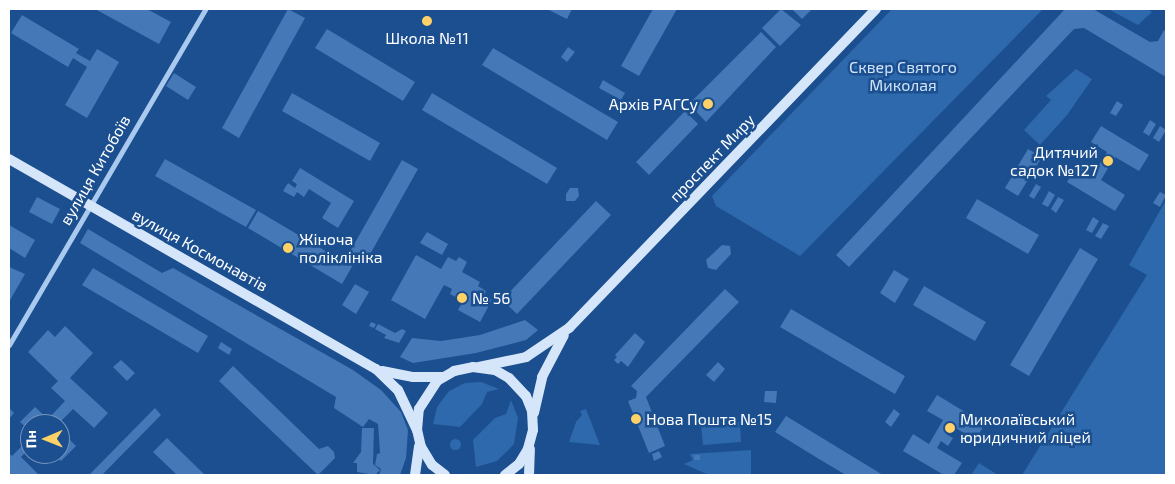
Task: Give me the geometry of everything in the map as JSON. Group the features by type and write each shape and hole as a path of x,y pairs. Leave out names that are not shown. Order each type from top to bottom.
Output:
{"main road":[{"name":"проспект Миру","path":"442,377 460,369 526,357 569,328 876,9"},
{"name":"вулиця Космонавтів","path":"9,159 376,368 412,377 442,377"},
{"name":"проспект Миру","path":"531,441 533,419 542,377 569,328"},
{"path":"479,367 495,370 516,383 526,396 533,419"},
{"name":"вулиця Космонавтів","path":"376,368 402,396 428,459 445,475"},
{"path":"415,475 418,435 424,397 442,377"},
{"path":"505,475 519,464 531,441"},
{"path":"529,475 531,441"}],"street":[{"name":"вулиця Китобоїв","path":"9,345 205,9"}],"green space":[{"name":"Сквер Святого Миколая","path":"892,9 1043,9 800,256 716,206 712,196"},
{"path":"1108,9 1147,9 1152,12 1138,25"},
{"path":"1076,69 1092,79 1067,115 1040,145 1024,130 1051,100 1046,96"},
{"path":"1166,200 1166,475 1022,475 1147,275 1129,265"},
{"path":"481,382 499,389 487,392 482,404 460,427 433,424 437,407 449,391 465,383"},
{"path":"511,400 518,418 514,444 497,461 476,467 473,440 495,418 506,414"},
{"path":"586,409 600,445 569,442 576,422 582,415 580,411"},
{"path":"740,422 741,442 703,445 701,425"},
{"path":"455,438 461,444 455,450 449,444"},
{"path":"751,450 751,475 709,475 684,464 693,460 690,454"},
{"path":"979,463 998,475 971,475"}],"building":[{"path":"95,9 147,9 171,22 159,44"},
{"path":"288,9 305,18 239,138 222,128"},
{"path":"547,9 572,9 567,19"},
{"path":"653,9 677,9 639,76 621,66"},
{"path":"781,9 801,25 780,46 762,28"},
{"path":"792,9 812,9 802,19"},
{"path":"1065,9 1093,9 1150,42 1158,41 1164,30 1166,32 1166,77 1084,28 1074,29 849,267 836,255"},
{"path":"22,15 79,49 76,53 90,61 97,49 119,62 87,118 65,105 87,67 73,58 68,67 11,33"},
{"path":"327,29 415,82 403,101 315,48"},
{"path":"761,32 776,47 706,122 689,104"},
{"path":"568,47 575,52 567,62 561,57"},
{"path":"493,48 618,122 607,140 482,65"},
{"path":"174,73 196,87 188,100 166,86"},
{"path":"603,80 625,93 621,100 599,88"},
{"path":"292,93 380,143 370,161 282,111"},
{"path":"432,93 557,168 547,184 422,110"},
{"path":"1117,101 1123,105 1116,116 1110,113"},
{"path":"685,111 698,124 649,175 636,162"},
{"path":"1150,120 1156,124 1149,136 1143,132"},
{"path":"1101,126 1149,155 1139,171 1115,157 1108,168 1101,180 1125,195 1115,211 1067,182 1077,166 1093,175 1107,152 1091,142"},
{"path":"1160,126 1166,130 1159,142 1153,138"},
{"path":"1028,149 1042,157 1018,196 1005,188"},
{"path":"165,159 256,210 246,227 155,176"},
{"path":"402,160 418,169 368,258 360,253 342,284 248,228 258,211 344,262"},
{"path":"300,168 354,201 338,228 322,218 331,203 309,189 304,197 297,192 294,197 283,191 288,183 295,188 297,184 292,181"},
{"path":"1036,184 1041,187 1034,199 1029,196"},
{"path":"570,188 578,188 579,196 575,201 566,201 566,194"},
{"path":"1049,191 1055,195 1048,207 1042,204"},
{"path":"1160,192 1166,195 1160,207 1153,203"},
{"path":"37,197 60,209 52,224 29,212"},
{"path":"1058,197 1064,200 1056,213 1051,209"},
{"path":"977,199 1039,235 1028,254 966,218"},
{"path":"596,201 611,215 517,314 502,300"},
{"path":"1093,217 1099,221 1092,233 1086,230"},
{"path":"1103,223 1109,226 1101,239 1095,236"},
{"path":"9,225 35,240 25,258 9,248"},
{"path":"88,229 162,273 173,268 353,370 381,390 401,412 408,430 406,458 400,475 379,475 381,469 375,465 377,454 380,453 378,424 369,419 363,427 334,408 336,397 80,243"},
{"path":"427,232 448,244 442,255 420,243"},
{"path":"722,245 730,246 731,254 716,270 708,268 706,260"},
{"path":"1080,248 1098,259 1029,376 1010,365"},
{"path":"416,255 441,269 448,257 456,261 459,257 467,262 462,272 480,282 478,286 486,291 484,295 492,300 480,322 458,310 463,301 450,294 452,289 444,285 425,319 391,300"},
{"path":"9,267 25,274 9,302"},
{"path":"93,268 208,336 198,353 82,285"},
{"path":"894,270 909,279 895,303 880,293"},
{"path":"355,284 369,292 356,314 342,305"},
{"path":"924,286 986,322 975,341 913,305"},
{"path":"725,289 739,302 646,397 665,446 649,453 628,401 636,398 637,391 631,386"},
{"path":"791,309 905,376 895,394 780,327"},
{"path":"525,320 538,330 526,340 476,353 413,363 400,357 412,338 441,341 480,335"},
{"path":"371,322 376,324 374,328 369,326"},
{"path":"378,324 395,333 402,329 406,331 399,343 384,338 386,335 375,329"},
{"path":"65,326 93,353 70,378 108,413 94,428 73,409 68,414 53,414 65,401 51,388 58,381 28,352 48,330 55,337"},
{"path":"635,333 645,342 628,367 621,361 618,364 614,360 617,357 615,355"},
{"path":"221,342 232,349 229,355 218,348"},
{"path":"121,360 135,373 127,381 113,367"},
{"path":"718,362 725,369 714,382 706,375"},
{"path":"233,366 319,449 328,446 334,452 335,458 318,475 219,381"},
{"path":"765,391 777,391 776,403 764,402"},
{"path":"937,395 985,424 975,440 951,425 946,434 953,438 948,446 941,441 937,448 962,463 954,475 944,475 903,451 913,434 929,444 943,420 927,411"},
{"path":"35,407 43,414 28,414"},
{"path":"9,408 14,413 9,419"},
{"path":"155,408 161,415 102,475 89,475"},
{"path":"894,409 900,414 891,427 885,422"},
{"path":"786,416 883,475 846,475 819,459 775,432"},
{"path":"362,428 374,428 373,464 380,470 375,475 357,472 357,463 353,463 361,452"},
{"path":"167,438 205,475 177,475 153,452"},
{"path":"70,440 76,446 70,452"},
{"path":"20,448 20,464 28,464 39,475 9,475 9,453 12,456"},
{"path":"659,451 662,457 654,461 652,454"},
{"path":"694,455 700,455 700,460 694,460"}],"place":[{"name":"Школа №11","path":"427,21"},
{"name":"Архів РАГСу","path":"708,104"},
{"name":"Дитячий садок №127","path":"1108,161"},
{"name":"Жіноча поліклініка","path":"288,248"},
{"name":"№ 56","path":"462,298"},
{"name":"Нова Пошта №15","path":"636,419"},
{"name":"Миколаївський юридичний ліцей","path":"950,428"}]}
